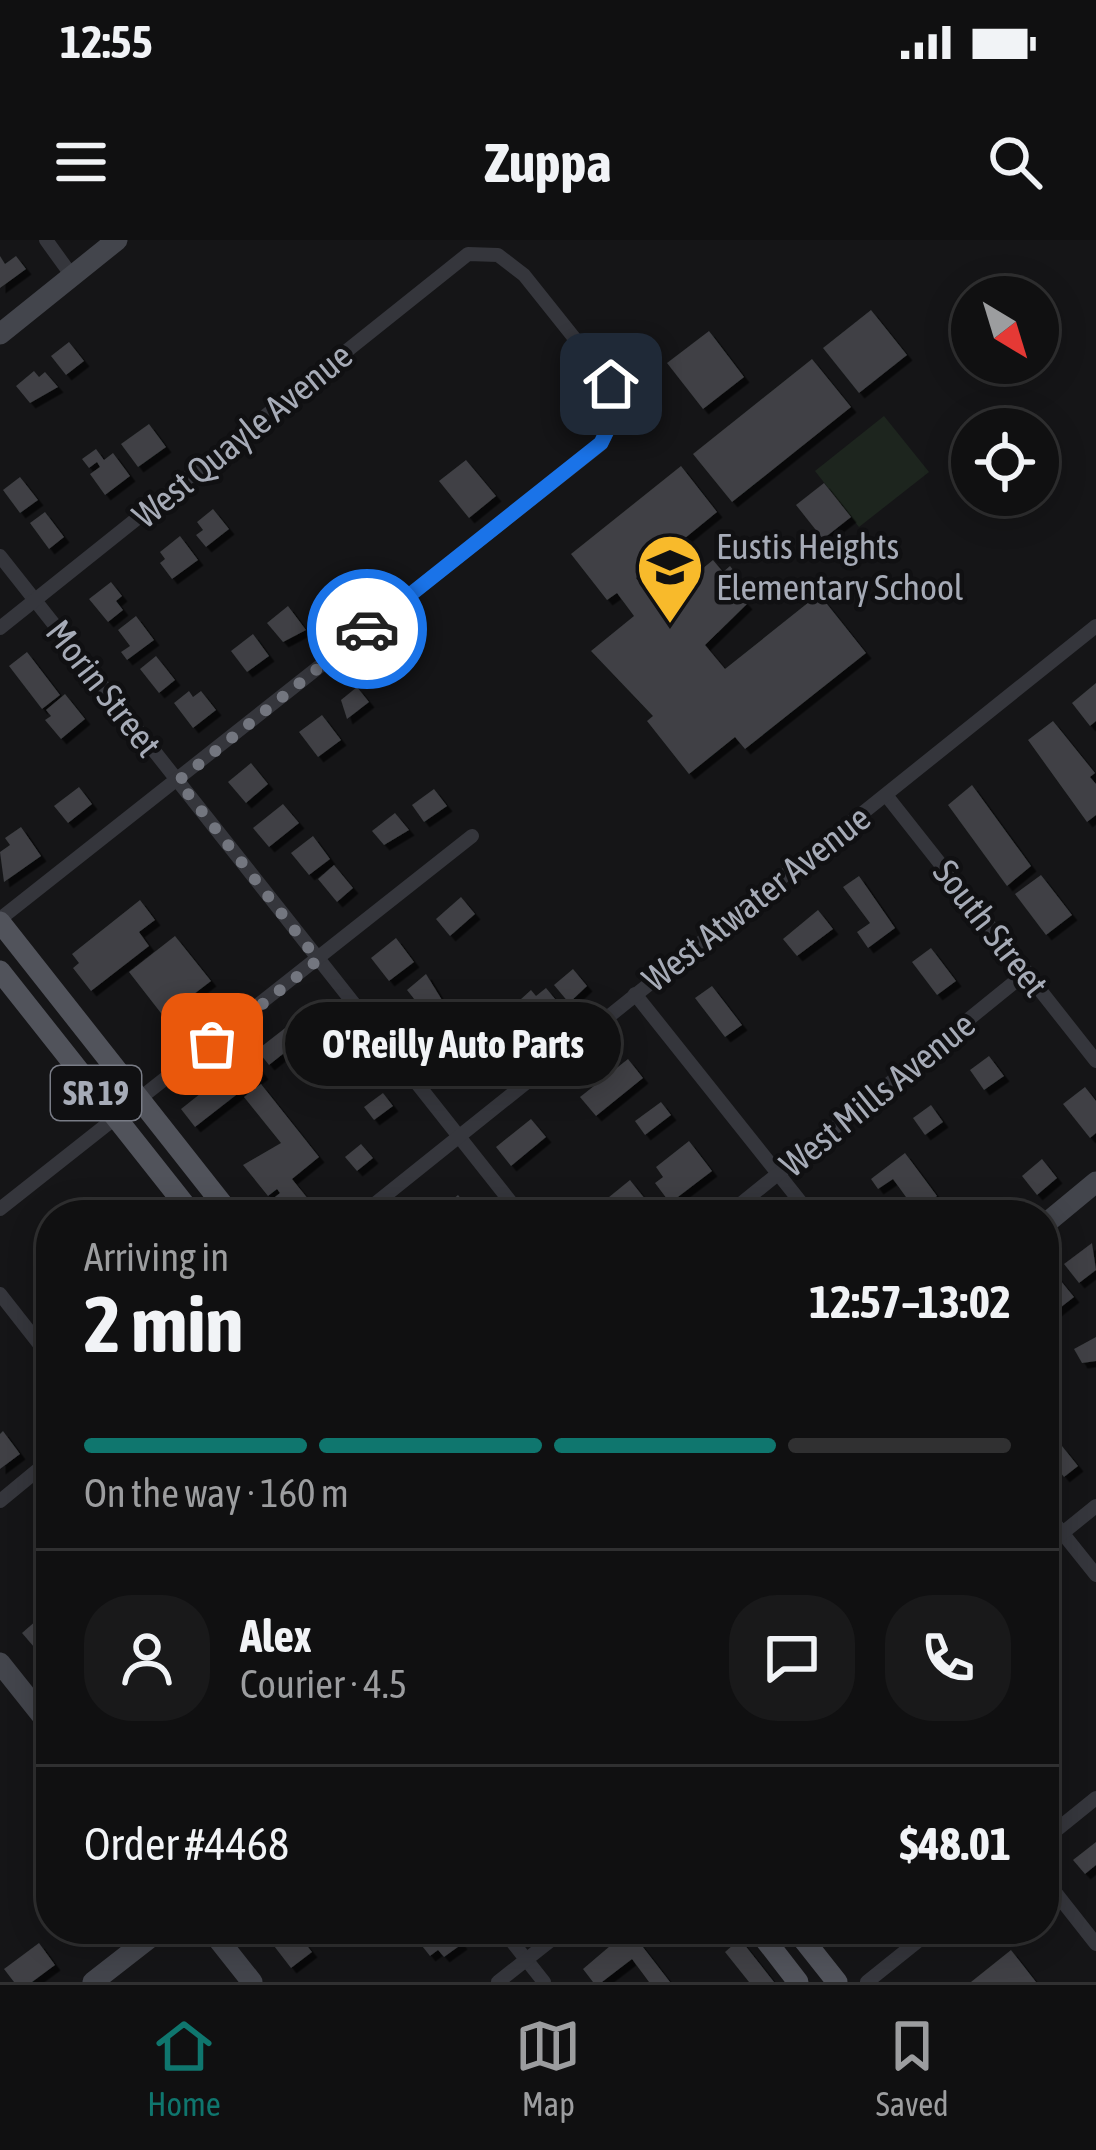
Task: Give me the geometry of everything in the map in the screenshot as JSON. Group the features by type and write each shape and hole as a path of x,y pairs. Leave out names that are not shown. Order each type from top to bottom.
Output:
{"main road":[{"name":"SR 19","path":"0,921 219,1200"},
{"name":"SR 19","path":"0,971 181,1200"},
{"path":"769,1944 798,1982"},
{"path":"807,1944 837,1982"}],"street":[{"path":"46,240 72,277"},
{"path":"0,334 117,240"},
{"name":"West Quayle Avenue","path":"0,628 468,254 487,251 510,262 611,384 616,412 610,433 178,781"},
{"name":"Morin Street","path":"0,556 509,1200"},
{"name":"West Atwater Avenue","path":"379,1200 1096,626"},
{"path":"0,921 178,781"},
{"name":"South Street","path":"886,795 1096,1061"},
{"path":"0,1209 472,836"},
{"name":"West Mills Avenue","path":"746,1200 1027,972"},
{"path":"635,994 799,1200"},
{"path":"1059,1213 1096,1182"},
{"path":"0,1294 36,1340"},
{"path":"0,1501 36,1472"},
{"path":"1059,1536 1096,1506"},
{"path":"1059,1528 1096,1575"},
{"path":"0,1663 36,1708"},
{"path":"1059,1828 1096,1798"},
{"path":"1059,1897 1096,1945"},
{"path":"93,1982 142,1944"},
{"path":"222,1944 252,1982"},
{"path":"514,1944 544,1982"},
{"path":"498,1982 546,1944"},
{"path":"867,1982 914,1944"}],"shaded area":[{"path":"884,416 929,472 859,527 815,471"}],"building":[{"path":"0,256 5,264 16,256 26,269 0,288"},
{"path":"871,310 907,355 859,393 823,348"},
{"path":"709,331 744,377 703,409 667,363"},
{"path":"69,342 84,361 66,375 51,356"},
{"path":"812,359 851,407 732,502 693,454"},
{"path":"34,371 39,377 45,372 58,387 30,403 16,386"},
{"path":"149,424 166,447 138,467 121,444"},
{"path":"96,449 104,460 113,453 130,476 105,495 90,474 100,467 97,462 89,468 82,459"},
{"path":"466,460 496,496 469,518 439,481"},
{"path":"681,466 717,512 636,578 654,600 698,565 702,569 713,560 723,572 730,566 748,589 740,596 747,604 705,645 725,669 819,594 866,653 745,749 735,737 689,774 647,721 653,716 591,651 634,616 617,593 607,600 571,554"},
{"path":"20,477 38,500 20,513 3,490"},
{"path":"824,483 851,517 823,539 796,505"},
{"path":"213,509 229,529 206,547 196,535 203,530 197,522"},
{"path":"45,512 64,537 49,549 30,523"},
{"path":"180,536 198,560 172,579 160,563 165,559 160,552"},
{"path":"111,582 122,596 116,601 123,610 108,622 89,599"},
{"path":"288,606 306,630 283,642 267,623"},
{"path":"136,616 154,640 127,660 121,652 130,646 118,630"},
{"path":"253,634 269,656 247,672 231,651"},
{"path":"27,652 60,695 42,709 9,666"},
{"path":"156,656 175,680 159,693 140,669"},
{"path":"1096,683 1096,721 1090,726 1072,703"},
{"path":"357,687 369,702 347,719 341,700"},
{"path":"189,691 193,697 201,691 216,710 193,728 174,703"},
{"path":"65,694 85,719 61,739 45,720 51,716 46,710"},
{"path":"322,715 341,740 318,757 299,732"},
{"path":"1053,721 1095,773 1090,777 1096,784 1096,815 1087,822 1028,740"},
{"path":"251,763 268,784 246,803 228,782"},
{"path":"972,785 1031,866 1007,886 948,805"},
{"path":"79,787 92,804 68,823 54,806"},
{"path":"434,789 447,806 424,822 412,805"},
{"path":"283,804 299,823 269,847 253,828"},
{"path":"395,813 409,830 384,845 372,831"},
{"path":"21,827 41,856 4,882 0,852 10,845 5,838"},
{"path":"313,836 330,859 309,875 291,853"},
{"path":"334,865 353,888 337,902 318,879"},
{"path":"1041,875 1072,915 1046,935 1015,894"},
{"path":"859,876 895,928 868,948 857,932 870,923 843,887"},
{"path":"461,897 475,914 450,936 436,919"},
{"path":"140,900 155,920 139,932 149,946 91,991 73,968 79,963 72,954"},
{"path":"818,910 833,929 797,956 783,939"},
{"path":"175,936 211,981 164,1017 129,972"},
{"path":"396,938 414,962 389,981 371,958"},
{"path":"931,948 956,981 937,995 912,962"},
{"path":"573,969 587,986 569,1003 554,985"},
{"path":"426,974 442,1000 426,1014 407,990"},
{"path":"712,986 742,1025 725,1037 695,998"},
{"path":"546,988 560,1005 525,1027 510,1009 531,990 536,996"},
{"path":"321,1000 332,1015 269,1065 257,1050"},
{"path":"445,1014 470,1034 451,1049 431,1025"},
{"path":"490,1031 497,1040 491,1044 506,1061 489,1075 467,1049"},
{"path":"249,1055 263,1074 195,1127 181,1109"},
{"path":"989,1056 1004,1076 984,1090 970,1070"},
{"path":"628,1059 643,1078 596,1116 580,1097"},
{"path":"261,1084 319,1157 292,1179 309,1200 271,1200 280,1193 277,1189 268,1196 243,1165 281,1143 244,1097"},
{"path":"1085,1087 1096,1101 1096,1133 1090,1138 1063,1104"},
{"path":"383,1093 393,1106 374,1120 364,1107"},
{"path":"661,1102 671,1115 645,1135 635,1121"},
{"path":"931,1105 943,1122 925,1135 913,1118"},
{"path":"531,1119 546,1137 511,1166 496,1147"},
{"path":"689,1141 712,1171 668,1200 655,1183 663,1177 656,1167"},
{"path":"361,1144 373,1158 357,1171 345,1157"},
{"path":"905,1153 937,1196 908,1200 893,1179 878,1189 871,1179"},
{"path":"1042,1159 1057,1178 1037,1195 1022,1176"},
{"path":"630,1180 646,1200 605,1200"},
{"path":"1092,1243 1096,1270 1079,1283 1064,1264"},
{"path":"1059,1279 1074,1297 1059,1309"},
{"path":"1096,1337 1096,1361 1082,1363 1074,1349"},
{"path":"3,1431 20,1454 0,1469 0,1434"},
{"path":"1062,1446 1078,1466 1064,1477 1059,1471"},
{"path":"36,1621 36,1645 34,1647 22,1633"},
{"path":"1096,1842 1096,1865 1085,1874 1073,1860"},
{"path":"38,1944 55,1965 32,1982 14,1982 4,1969"},
{"path":"273,1944 306,1944 312,1952 291,1968"},
{"path":"421,1944 462,1944 444,1957 438,1950 430,1956"},
{"path":"612,1944 641,1944 670,1982 649,1982 632,1959 602,1982 593,1982 583,1969"},
{"path":"734,1944 744,1944 774,1982 749,1982 725,1952"},
{"path":"1011,1950 1036,1982 971,1982"}],"way so far":[{"path":"212,1044 318,960 178,781 367,629"}],"place":[{"name":"Eustis Heights Elementary School","path":"670,626"},
{"name":"O'Reilly Auto Parts","path":"212,1044"}],"route":[{"path":"367,629 601,443 610,433 616,412 611,384"}]}
